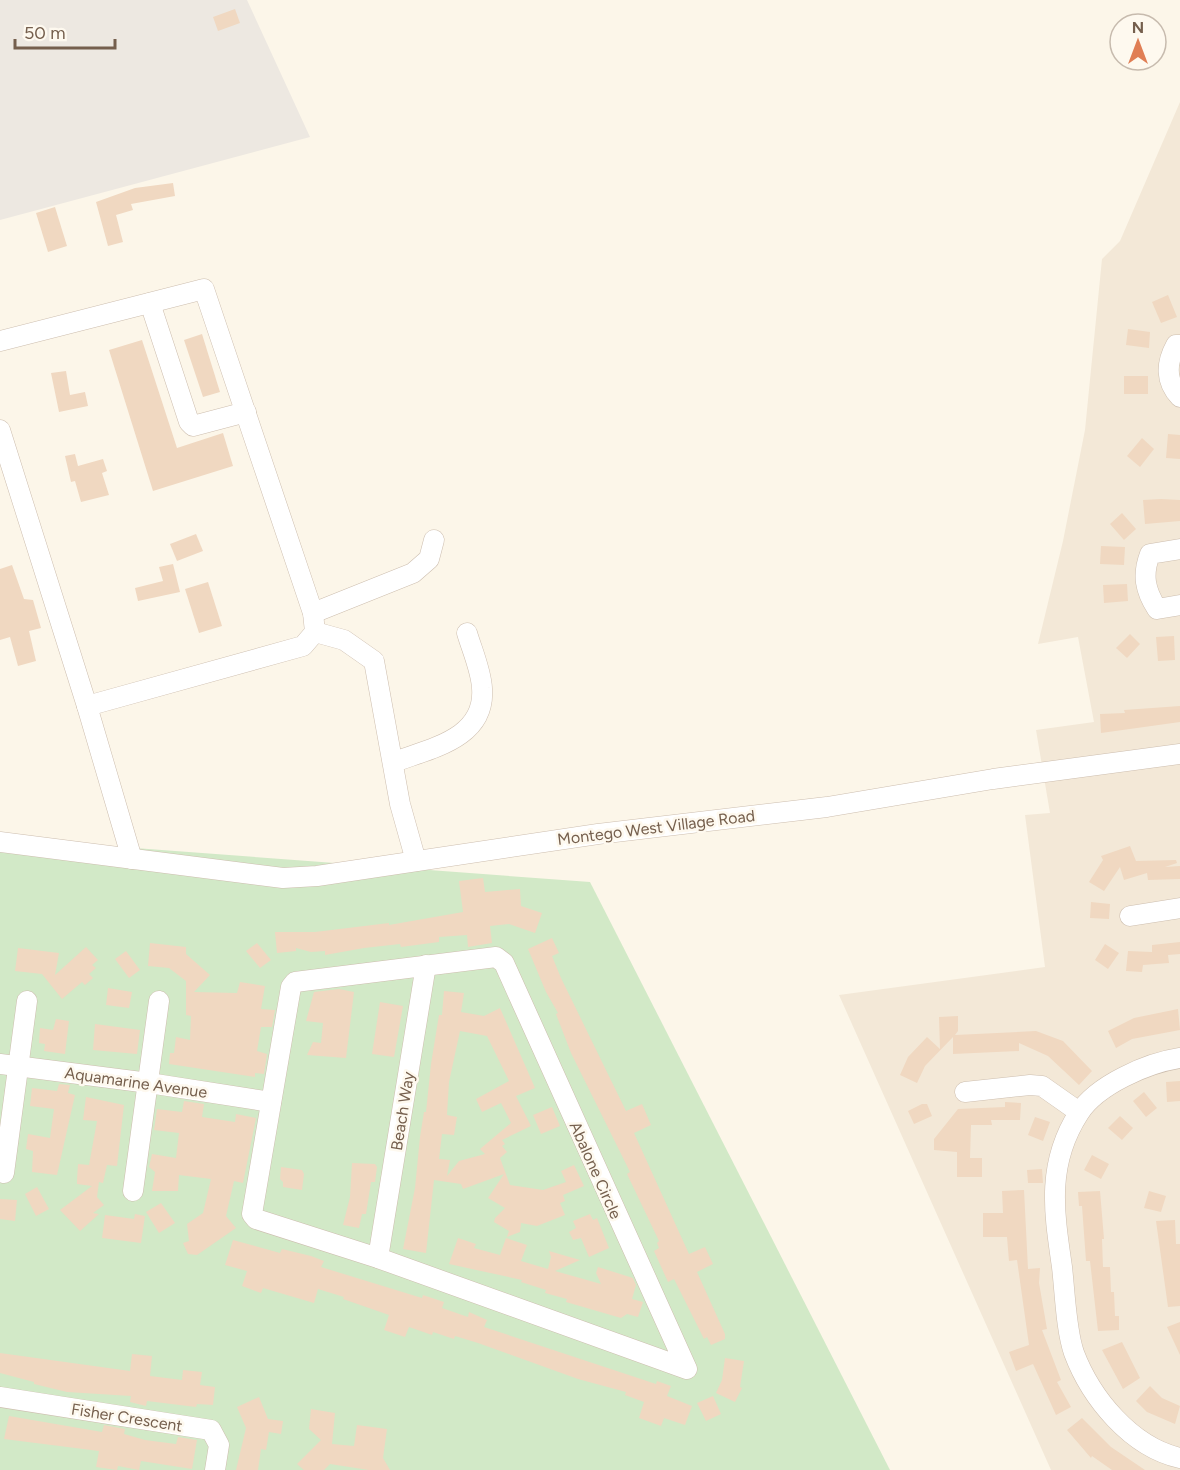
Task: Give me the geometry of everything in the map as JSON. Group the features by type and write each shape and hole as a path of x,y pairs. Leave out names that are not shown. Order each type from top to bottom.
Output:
{"street":[{"path":"0,341 204,289 314,622 374,661 400,804 416,861"},
{"path":"150,303 189,422 194,426 246,412"},
{"path":"1180,345 1176,345 1167,368 1169,380 1180,397"},
{"path":"0,430 87,705 132,859"},
{"path":"87,705 303,646 314,622 413,573 429,559 434,540"},
{"path":"1180,549 1150,554 1145,567 1145,582 1149,596 1157,609 1180,605"},
{"path":"394,762 449,742 464,734 480,714 482,687 467,633"},
{"name":"Montego West Village Road","path":"0,842 283,878 597,834 827,807 993,779 1180,754"},
{"path":"1130,916 1180,908"},
{"name":"Abalone Circle","path":"496,957 504,963 687,1369 378,1258 253,1217 291,987 295,982 426,965 496,957"},
{"name":"Beach Way","path":"378,1258 426,965"},
{"path":"4,1173 8,1065 27,1001"},
{"path":"133,1191 159,1001"},
{"path":"1180,1058 1143,1066 1118,1080 1079,1112 1059,1157 1053,1201 1073,1352 1109,1415 1137,1437 1180,1458"},
{"name":"Aquamarine Avenue","path":"8,1065 149,1083 271,1102"},
{"path":"965,1092 1030,1084 1042,1086 1079,1112"},
{"name":"Fisher Crescent","path":"0,1397 211,1430 219,1445 215,1470"}],"shaded area":[{"path":"0,0 247,0 310,137 0,220"},
{"path":"1180,102 1180,1470 1051,1470 839,995 1045,967 1025,815 1050,813 1036,730 1094,722 1078,637 1038,644 1063,541 1085,430 1102,259 1120,241"}],"green space":[{"path":"0,838 590,882 890,1470 0,1470"}],"building":[{"path":"235,9 240,23 218,31 213,17"},
{"path":"173,183 175,196 131,204 133,210 116,215 123,242 108,246 96,202 135,188"},
{"path":"55,207 67,246 48,252 36,213"},
{"path":"1168,295 1177,317 1161,323 1152,302"},
{"path":"1128,329 1150,332 1149,348 1126,345"},
{"path":"202,334 220,392 203,397 184,340"},
{"path":"142,340 177,448 223,433 233,466 153,491 109,350"},
{"path":"66,371 70,395 85,392 88,406 59,412 51,373"},
{"path":"1124,376 1148,376 1148,394 1124,394"},
{"path":"1168,434 1180,435 1180,459 1166,458"},
{"path":"1142,438 1154,449 1140,467 1127,456"},
{"path":"75,454 78,466 103,459 107,471 102,473 109,495 81,502 75,481 71,482 65,456"},
{"path":"1143,500 1180,500 1180,521 1145,524"},
{"path":"1122,513 1136,529 1124,540 1110,524"},
{"path":"196,534 203,551 177,561 170,544"},
{"path":"1101,546 1125,547 1124,565 1100,564"},
{"path":"173,564 180,592 138,601 135,588 163,581 159,567"},
{"path":"12,565 24,599 33,600 41,628 29,631 36,661 18,666 10,637 0,640 0,569"},
{"path":"208,582 222,626 199,633 185,589"},
{"path":"1127,584 1128,601 1104,603 1103,585"},
{"path":"1130,634 1140,644 1127,658 1116,648"},
{"path":"1174,636 1175,660 1158,661 1156,637"},
{"path":"1180,706 1180,722 1101,733 1100,714"},
{"path":"1130,846 1136,861 1176,860 1177,863 1165,867 1180,866 1180,879 1148,880 1147,873 1124,880 1120,867 1104,891 1089,882 1103,860 1101,856"},
{"path":"483,878 485,892 520,889 521,906 542,913 535,933 509,924 490,926 492,943 468,947 467,935 439,937 439,942 401,947 400,944 364,948 325,955 325,951 311,952 296,948 296,951 277,953 275,932 315,932 389,923 389,925 463,912 459,881"},
{"path":"1091,902 1110,904 1109,919 1090,918"},
{"path":"552,938 559,953 552,956 561,978 626,1111 642,1104 651,1125 634,1133 689,1254 705,1247 713,1264 697,1272 725,1334 725,1339 711,1345 707,1337 704,1339 674,1279 668,1282 654,1251 659,1248 657,1243 659,1241 627,1174 630,1172 571,1053 556,1014 558,1013 546,992 528,949"},
{"path":"1180,942 1180,954 1168,955 1169,963 1143,965 1142,972 1126,971 1128,951 1152,952 1152,945"},
{"path":"150,943 186,947 186,954 210,975 194,992 237,993 240,982 265,986 261,1009 275,1010 272,1027 261,1027 257,1051 267,1054 264,1074 255,1073 255,1077 169,1064 170,1053 174,1053 176,1037 190,1040 191,1016 186,1015 186,981 169,968 148,966"},
{"path":"257,943 271,960 260,968 246,951"},
{"path":"1105,944 1119,953 1108,969 1095,960"},
{"path":"86,947 98,960 92,965 96,968 89,974 93,978 85,985 82,982 62,999 42,974 15,971 18,948 59,953 55,975"},
{"path":"126,951 140,970 129,978 115,959"},
{"path":"108,988 132,992 129,1008 106,1005"},
{"path":"339,989 354,992 346,1058 307,1055 313,1042 321,1043 323,1023 306,1021 314,992"},
{"path":"444,991 464,993 461,1012 484,1016 500,1008 535,1088 516,1096 531,1126 502,1140 505,1144 502,1146 507,1152 500,1158 510,1185 543,1190 566,1182 561,1171 574,1165 584,1186 563,1195 565,1201 560,1203 565,1215 537,1226 521,1223 520,1232 507,1237 509,1231 494,1222 505,1208 488,1198 504,1174 463,1189 461,1184 434,1180 426,1253 403,1249 415,1188 420,1137 424,1112 426,1112 439,1015 442,1015","holes":["460,1031 487,1036 509,1081 476,1099 482,1112 501,1103 511,1123 480,1149 485,1154 459,1161 447,1176 450,1160 439,1159 442,1134 454,1135 457,1117 447,1115 449,1082"]},
{"path":"380,1002 403,1006 394,1057 372,1054"},
{"path":"1178,1009 1180,1030 1132,1039 1116,1048 1108,1031 1134,1018"},
{"path":"958,1016 958,1031 955,1035 1036,1031 1063,1041 1092,1071 1079,1085 1048,1056 1019,1043 1019,1051 953,1054 953,1037 925,1066 917,1083 900,1075 908,1057 927,1037 940,1049 939,1017"},
{"path":"56,1019 69,1021 65,1054 44,1051 45,1044 39,1043 40,1028 53,1030"},
{"path":"95,1024 140,1030 137,1054 93,1050"},
{"path":"1180,1081 1180,1101 1167,1102 1166,1082"},
{"path":"59,1084 70,1085 68,1093 75,1095 57,1175 32,1172 33,1151 26,1149 28,1134 50,1138 54,1109 30,1106 32,1088 57,1091"},
{"path":"1144,1092 1157,1108 1146,1117 1133,1101"},
{"path":"86,1097 124,1105 117,1166 107,1165 103,1183 99,1182 97,1197 104,1205 93,1213 99,1214 80,1231 60,1210 92,1186 77,1184 78,1164 89,1165 97,1121 83,1120"},
{"path":"184,1101 204,1104 202,1117 235,1122 236,1114 256,1118 243,1183 234,1181 226,1216 236,1228 197,1255 188,1254 183,1243 189,1241 187,1224 203,1213 211,1179 179,1175 178,1191 152,1191 155,1172 149,1167 152,1154 176,1158 179,1133 154,1130 157,1109 182,1112"},
{"path":"1005,1102 1021,1103 1020,1120 991,1120 992,1125 971,1125 970,1158 982,1158 982,1177 957,1177 957,1152 934,1150 934,1139 958,1109 1005,1107"},
{"path":"927,1104 932,1116 914,1124 908,1111"},
{"path":"552,1107 560,1126 541,1134 533,1115"},
{"path":"1120,1116 1133,1128 1122,1140 1108,1128"},
{"path":"1035,1117 1050,1122 1043,1141 1028,1135"},
{"path":"1092,1155 1109,1164 1101,1179 1084,1170"},
{"path":"352,1163 375,1164 377,1167 375,1182 371,1182 366,1214 362,1214 359,1228 343,1225 350,1197"},
{"path":"281,1167 302,1170 304,1174 302,1190 283,1187 280,1179"},
{"path":"1042,1169 1043,1183 1028,1183 1027,1170"},
{"path":"37,1187 49,1209 36,1216 25,1194"},
{"path":"1024,1190 1028,1269 1040,1268 1039,1283 1047,1329 1042,1330 1061,1380 1057,1382 1071,1407 1056,1415 1033,1364 1016,1371 1009,1352 1029,1345 1017,1260 1009,1261 1007,1237 983,1237 983,1213 1003,1213 1002,1191"},
{"path":"1100,1191 1104,1239 1102,1239 1103,1267 1110,1267 1111,1292 1114,1292 1115,1316 1119,1316 1119,1330 1098,1331 1090,1261 1086,1261 1082,1206 1079,1206 1078,1192"},
{"path":"1149,1191 1166,1196 1161,1212 1144,1208"},
{"path":"0,1199 17,1200 15,1221 0,1219"},
{"path":"161,1203 175,1223 159,1233 146,1212"},
{"path":"135,1214 145,1216 141,1243 102,1238 105,1215 134,1219"},
{"path":"590,1214 593,1220 597,1218 609,1248 589,1257 581,1238 573,1240 569,1232 576,1228 573,1221"},
{"path":"1175,1220 1176,1244 1180,1244 1180,1306 1168,1307 1156,1221"},
{"path":"458,1238 476,1244 474,1248 500,1255 506,1238 527,1245 521,1261 548,1269 551,1257 549,1251 580,1260 555,1271 601,1284 596,1273 598,1267 633,1278 636,1285 632,1299 643,1302 638,1317 627,1314 621,1318 566,1302 567,1299 545,1293 546,1290 521,1282 522,1280 449,1264"},
{"path":"233,1240 280,1253 282,1249 311,1256 324,1261 321,1267 422,1298 423,1295 444,1302 442,1308 468,1317 469,1312 487,1320 484,1327 656,1384 657,1381 671,1386 667,1396 692,1406 685,1425 664,1418 661,1426 639,1418 644,1402 625,1395 626,1392 578,1379 478,1343 455,1336 454,1339 433,1332 432,1335 409,1327 405,1337 384,1330 389,1315 343,1299 344,1297 318,1289 314,1303 263,1288 261,1293 242,1286 247,1271 225,1265"},
{"path":"1180,1322 1180,1355 1167,1327"},
{"path":"1122,1342 1140,1378 1123,1389 1102,1350"},
{"path":"0,1353 130,1371 132,1354 152,1356 150,1376 182,1380 183,1370 202,1372 200,1385 215,1387 213,1405 197,1404 196,1407 147,1401 146,1406 130,1402 131,1396 67,1392 34,1384 34,1382 0,1373"},
{"path":"725,1358 744,1361 740,1387 742,1388 735,1402 716,1393 722,1380"},
{"path":"1150,1386 1162,1398 1180,1406 1175,1424 1147,1412 1136,1401"},
{"path":"713,1396 721,1414 706,1421 697,1403"},
{"path":"259,1397 268,1419 283,1421 281,1434 269,1432 266,1450 261,1449 258,1470 236,1470 246,1428 237,1407"},
{"path":"311,1409 335,1413 332,1444 354,1446 357,1425 387,1429 383,1458 390,1470 369,1470 330,1464 324,1470 304,1470 297,1464 321,1440 309,1429"},
{"path":"9,1416 102,1432 104,1425 125,1429 124,1434 145,1440 176,1444 178,1437 197,1440 192,1469 141,1461 139,1470 118,1466 117,1470 96,1467 99,1451 4,1439"},
{"path":"1082,1418 1111,1447 1145,1470 1112,1470 1092,1456 1091,1458 1067,1430"}]}
